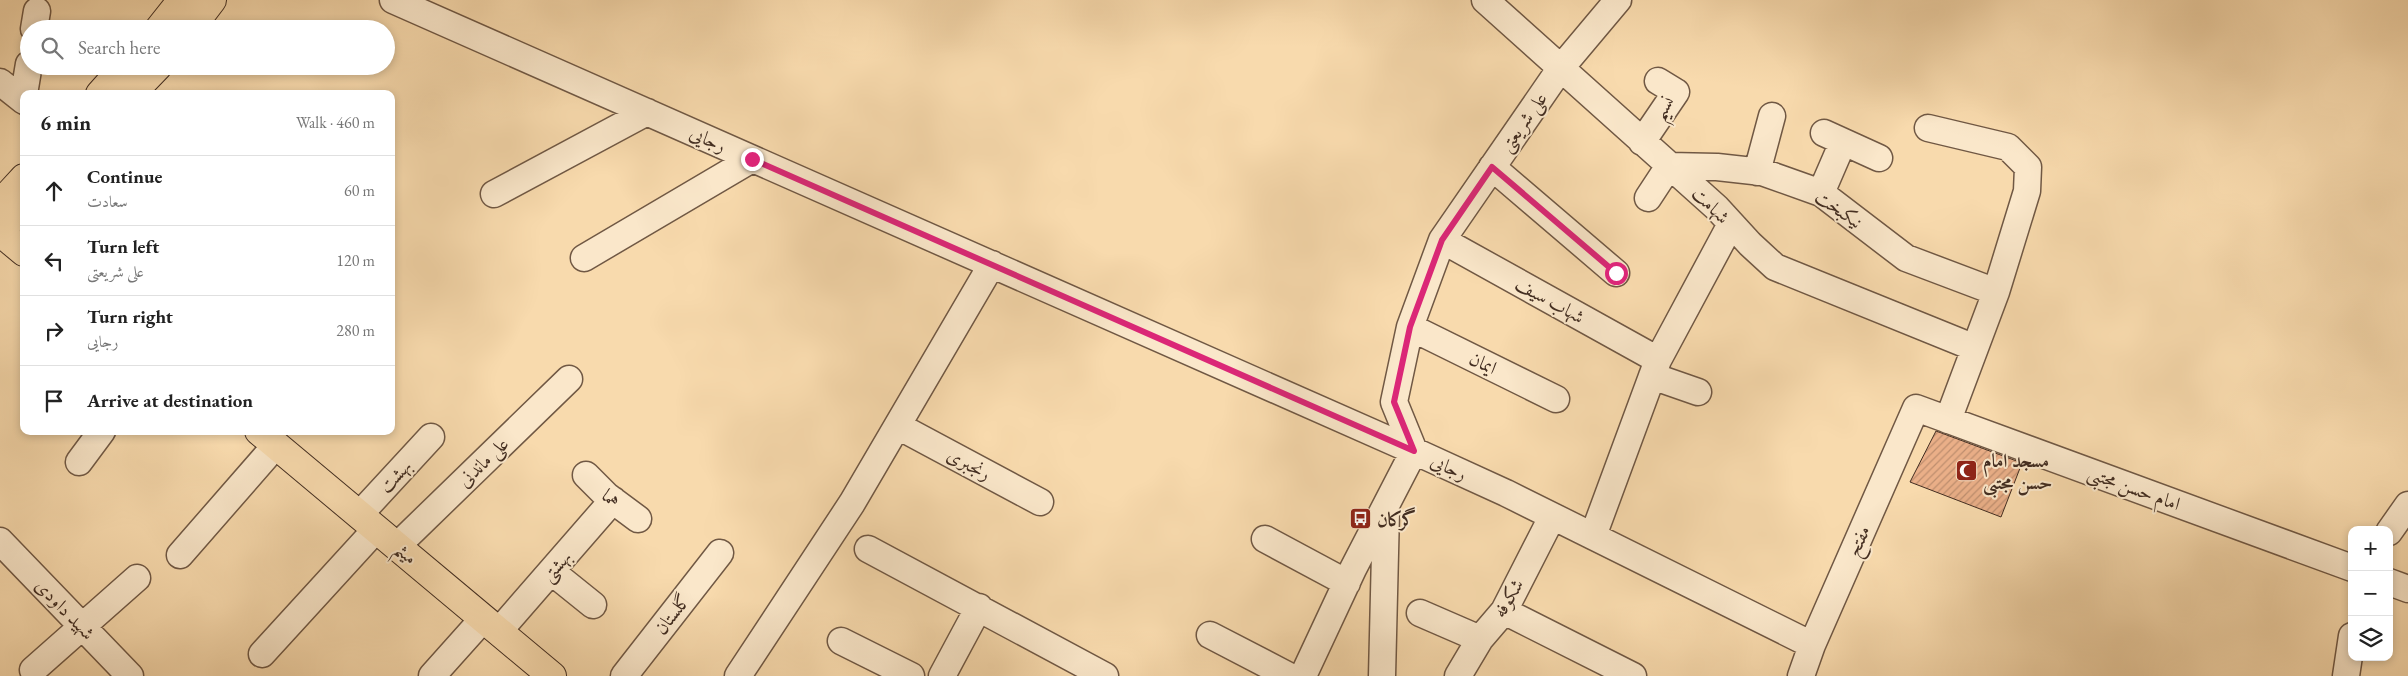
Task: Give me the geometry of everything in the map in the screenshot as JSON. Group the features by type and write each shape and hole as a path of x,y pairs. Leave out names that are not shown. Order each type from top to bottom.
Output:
{"main road":[{"path":"168,20 179,9 212,0"},
{"path":"104,90 117,75"},
{"path":"135,90 149,75"},
{"path":"20,188 8,218 20,244"},
{"name":"میثم","path":"251,435 268,443 486,630 552,676"},
{"name":"میثم","path":"364,526 396,546 486,630 528,676"}],"street":[{"name":"رجایی","path":"393,0 1414,451 1593,536 1812,645"},
{"name":"شهامت","path":"1485,0 1717,208 1750,244 1775,267 1975,348"},
{"name":"علی شریعتی","path":"1414,451 1394,402 1410,327 1442,240 1560,69 1618,0"},
{"path":"25,90 27,75"},
{"path":"0,82 20,97"},
{"name":"نسیم","path":"1642,142 1676,92"},
{"path":"494,194 647,112"},
{"path":"1757,172 1772,116"},
{"path":"1928,128 2008,147 2028,166 2027,191 1996,292 1948,420"},
{"path":"1821,193 1834,138 1879,158"},
{"path":"584,258 752,159"},
{"path":"1648,198 1669,166"},
{"name":"نیکبخت","path":"1669,166 1717,167 1757,172 1821,193 1906,258 1996,292"},
{"path":"1492,167 1616,273"},
{"path":"1593,536 1655,368 1731,224"},
{"name":"شهاب سیف","path":"1442,240 1698,392"},
{"path":"738,676 852,503 992,264"},
{"name":"ایمان","path":"1410,327 1556,400"},
{"name":"علی ماندنی","path":"396,546 569,379"},
{"name":"امام حسن مجتبی","path":"1916,408 2348,567"},
{"name":"مفتح","path":"1801,676 1812,645 1916,408"},
{"name":"رنجبری","path":"898,426 1040,502"},
{"path":"79,462 99,435"},
{"name":"بهشت","path":"262,654 432,437"},
{"path":"180,555 268,443"},
{"path":"1303,676 1350,576 1414,451"},
{"name":"هما","path":"586,475 613,500 638,519"},
{"name":"بهشتی","path":"432,676 552,572 613,500"},
{"path":"2393,526 2408,505"},
{"path":"1382,676 1386,508"},
{"name":"شکوفه","path":"1458,676 1480,639 1504,611 1552,517"},
{"path":"1265,539 1350,576 1376,599 1385,603"},
{"name":"شهید داودی","path":"0,541 130,676"},
{"path":"868,550 979,607 1105,676"},
{"name":"گلستان","path":"624,676 720,553"},
{"path":"552,572 594,605"},
{"path":"33,670 81,625 137,578"},
{"path":"2393,583 2408,589"},
{"path":"942,676 979,607"},
{"path":"1504,611 1633,676"},
{"path":"1420,613 1480,639"},
{"path":"1210,635 1289,676"},
{"path":"842,642 911,676"},
{"path":"2346,676 2348,661"}],"building":[{"name":"مسجد امام حسن مجتبی","path":"1936,431 2022,463 2001,517 1910,482"}],"place":[{"name":"مسجد امام حسن مجتبی","path":"1967,471"},
{"name":"گرکان","path":"1361,519"}],"route":[{"path":"752,159 1414,451 1394,402 1410,327 1442,240 1492,167 1616,273"}]}
